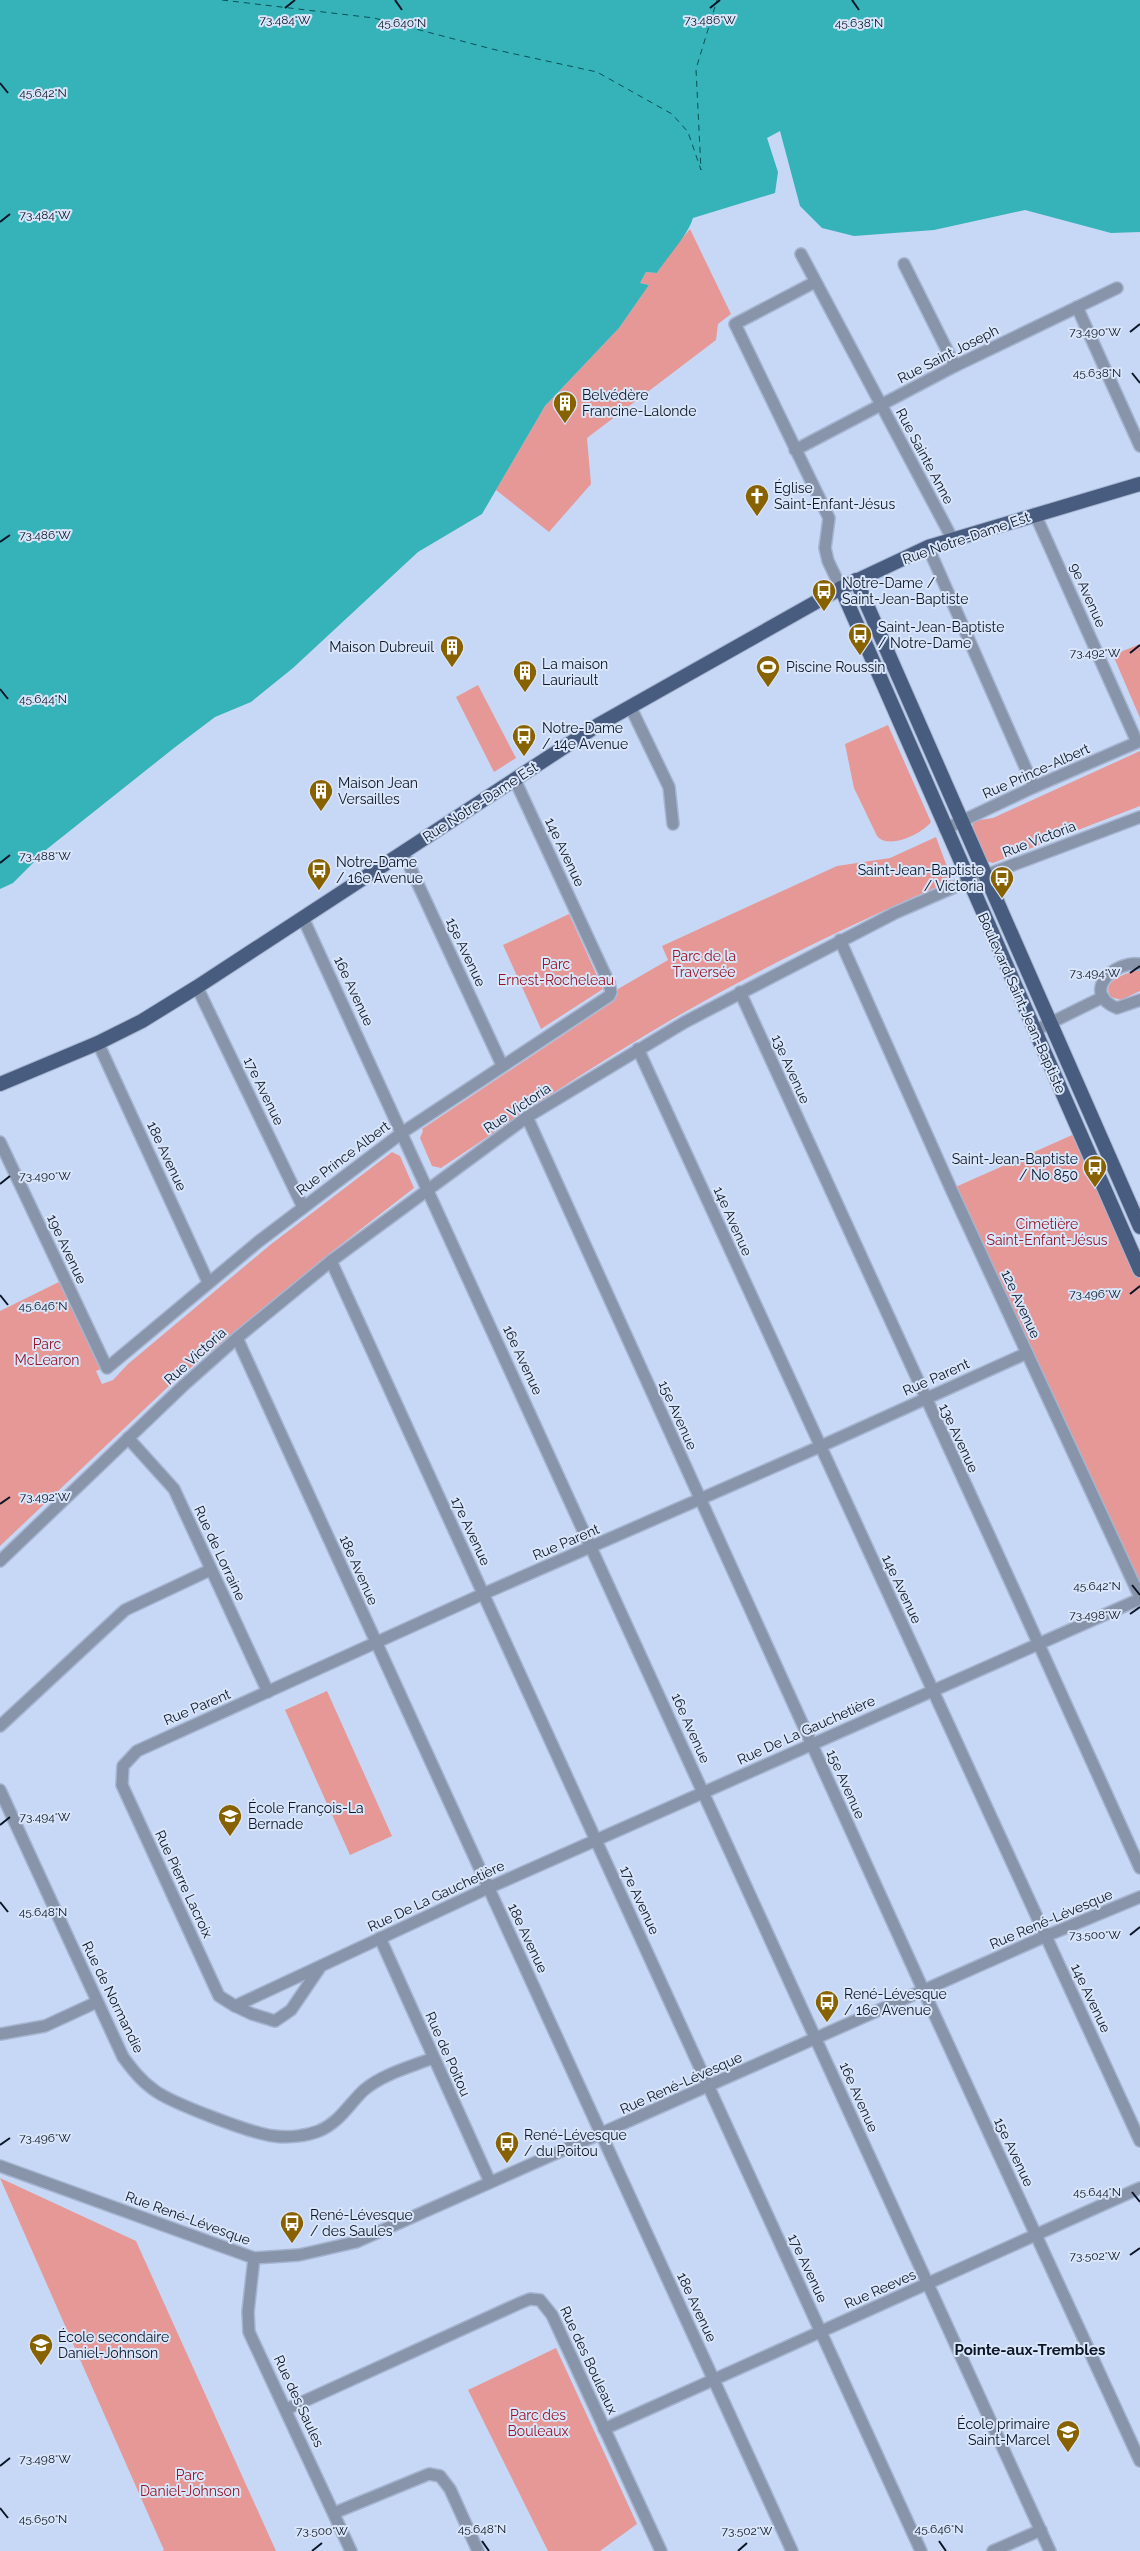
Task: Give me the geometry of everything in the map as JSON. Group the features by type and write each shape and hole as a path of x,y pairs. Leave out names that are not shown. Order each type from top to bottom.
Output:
{"main road":[{"name":"Rue Notre-Dame Est","path":"0,1084 98,1043 142,1021 630,706 856,580 928,547 1140,484"},
{"name":"Boulevard Saint-Jean-Baptiste","path":"856,580 1140,1227"},
{"name":"Boulevard Saint-Jean-Baptiste","path":"841,588 968,882 1140,1270"},
{"path":"900,724 917,717"},
{"path":"1062,1094 1079,1088"}],"street":[{"name":"Rue Sainte Anne","path":"801,254 953,540"},
{"path":"904,264 955,366"},
{"name":"Boulevard Saint-Jean-Baptiste","path":"815,282 735,324 829,518 825,548 828,561 841,588"},
{"name":"Rue Saint Joseph","path":"796,450 955,366 1117,288"},
{"path":"1078,307 1140,446"},
{"name":"9e Avenue","path":"1035,514 1138,742"},
{"path":"928,547 1034,787"},
{"path":"630,706 669,787 673,824"},
{"name":"Rue Prince-Albert","path":"945,829 1034,787 1138,742"},
{"name":"14e Avenue","path":"515,780 612,992"},
{"name":"Rue Victoria","path":"0,1561 128,1438 237,1338 331,1261 527,1117 638,1049 740,992 895,913 985,875 1140,817"},
{"name":"15e Avenue","path":"403,852 502,1066"},
{"name":"16e Avenue","path":"303,918 403,1132 1050,2551"},
{"name":"12e Avenue","path":"840,940 951,1189 1140,1598"},
{"path":"1140,964 1127,965 1106,976 1101,985 1103,997 1107,1003 1117,1008 1140,1000"},
{"name":"17e Avenue","path":"197,987 303,1207"},
{"name":"Rue Prince Albert","path":"107,1368 208,1282 303,1207 403,1132 606,999 612,992"},
{"name":"13e Avenue","path":"740,992 925,1399 1039,1643 1140,1868"},
{"path":"1034,1031 1103,997"},
{"name":"18e Avenue","path":"98,1043 208,1282"},
{"name":"14e Avenue","path":"638,1049 819,1447 1140,2141"},
{"name":"15e Avenue","path":"527,1117 924,1992 1140,2461"},
{"name":"19e Avenue","path":"0,1142 107,1368"},
{"name":"17e Avenue","path":"331,1261 921,2551"},
{"name":"18e Avenue","path":"237,1338 792,2551"},
{"name":"Rue Parent","path":"123,1766 137,1752 148,1745 375,1642 819,1447 1027,1353"},
{"name":"Rue de Lorraine","path":"128,1438 174,1489 268,1692"},
{"path":"0,1726 124,1610 210,1570"},
{"name":"Rue De La Gauchetière","path":"235,2006 488,1888 1140,1598"},
{"name":"Rue Pierre Lacroix","path":"123,1766 122,1785 126,1796 210,1977 219,1996 235,2006"},
{"name":"Rue de Normandie","path":"0,1790 123,2057 138,2077 155,2091 256,2133 274,2136 297,2136 319,2131 334,2122 364,2091 381,2079 433,2058"},
{"name":"Rue René-Lévesque","path":"0,2166 254,2258 299,2255 356,2242 924,1992 1046,1936 1140,1897"},
{"name":"Rue de Poitou","path":"380,1938 490,2182"},
{"path":"235,2006 252,2014 276,2021 291,2010 321,1966"},
{"path":"0,2034 45,2026 97,2002"},
{"name":"Rue Reeves","path":"604,2429 1140,2188"},
{"name":"Rue des Saules","path":"254,2258 248,2312 249,2332 287,2409 351,2551"},
{"name":"Rue des Bouleaux","path":"287,2409 520,2303 530,2299 540,2300 552,2315 661,2551"},
{"path":"334,2513 429,2474 440,2476 450,2489 478,2551"},
{"path":"994,2551 1041,2530"}],"green space":[{"path":"690,229 731,314 718,324 716,340 587,438 591,484 549,532 496,490 545,406 619,328 649,285 640,283 646,272 657,273 672,250"},
{"path":"1140,644 1140,718 1113,655"},
{"path":"478,685 516,758 494,772 456,697"},
{"path":"888,725 931,822 927,827 913,835 897,841 882,840 877,836 854,788 845,744"},
{"path":"1140,751 1140,806 993,863 985,861 972,832 973,821 993,818"},
{"name":"Parc de la Traversée","path":"936,837 952,880 838,932 726,989 600,1063 441,1168 432,1166 420,1138 422,1129 614,1001 618,994 618,989 668,960 662,946 837,866 890,858"},
{"name":"Parc Ernest-Rocheleau","path":"569,914 603,989 541,1029 503,945"},
{"path":"1133,971 1140,971 1140,991 1121,1000 1111,997 1109,992 1110,984 1118,977"},
{"name":"Cimetière Saint-Enfant-Jésus","path":"1079,1132 1140,1270 1140,1597 951,1189"},
{"name":"Parc McLearon","path":"392,1152 400,1156 414,1188 334,1250 171,1384 0,1546 0,1311 65,1279 106,1367 96,1371 102,1384 113,1380 128,1364 270,1245"},
{"path":"327,1691 392,1836 350,1855 285,1710"},
{"name":"Parc Daniel-Johnson","path":"0,2178 136,2241 276,2551 162,2551 164,2550"},
{"name":"Parc des Bouleaux","path":"556,2348 637,2524 600,2551 548,2551 468,2390"}],"shaded area":[{"path":"0,0 1140,0 1140,232 1111,233 1025,210 934,230 854,236 822,228 800,206 780,131 767,138 778,172 775,193 693,218 682,239 657,273 646,272 640,283 649,285 619,328 545,406 482,514 418,552 293,668 251,702 215,717 47,849 13,883 0,889"}],"ferry route":[{"path":"222,0 374,18 492,49 597,72 672,114 688,132 701,170 696,69 717,0"}],"place":[{"name":"Belvédère Francine-Lalonde","path":"565,424"},
{"name":"Église Saint-Enfant-Jésus","path":"757,517"},
{"name":"Notre-Dame / Saint-Jean-Baptiste","path":"824,612"},
{"name":"Saint-Jean-Baptiste / Notre-Dame","path":"860,656"},
{"name":"Maison Dubreuil","path":"452,668"},
{"name":"Piscine Roussin","path":"768,688"},
{"name":"La maison Lauriault","path":"525,693"},
{"name":"Notre-Dame / 14e Avenue","path":"524,757"},
{"name":"Maison Jean Versailles","path":"321,812"},
{"name":"Notre-Dame / 16e Avenue","path":"319,891"},
{"name":"Saint-Jean-Baptiste / Victoria","path":"1002,899"},
{"name":"Saint-Jean-Baptiste / No 850","path":"1095,1188"},
{"name":"École François-La Bernade","path":"230,1837"},
{"name":"René-Lévesque / 16e Avenue","path":"827,2023"},
{"name":"René-Lévesque / du Poitou","path":"507,2164"},
{"name":"René-Lévesque / des Saules","path":"292,2244"},
{"name":"École secondaire Daniel-Johnson","path":"41,2366"},
{"name":"École primaire Saint-Marcel","path":"1068,2453"}],"district":[{"name":"Pointe-aux-Trembles","path":"1030,2350"}]}
